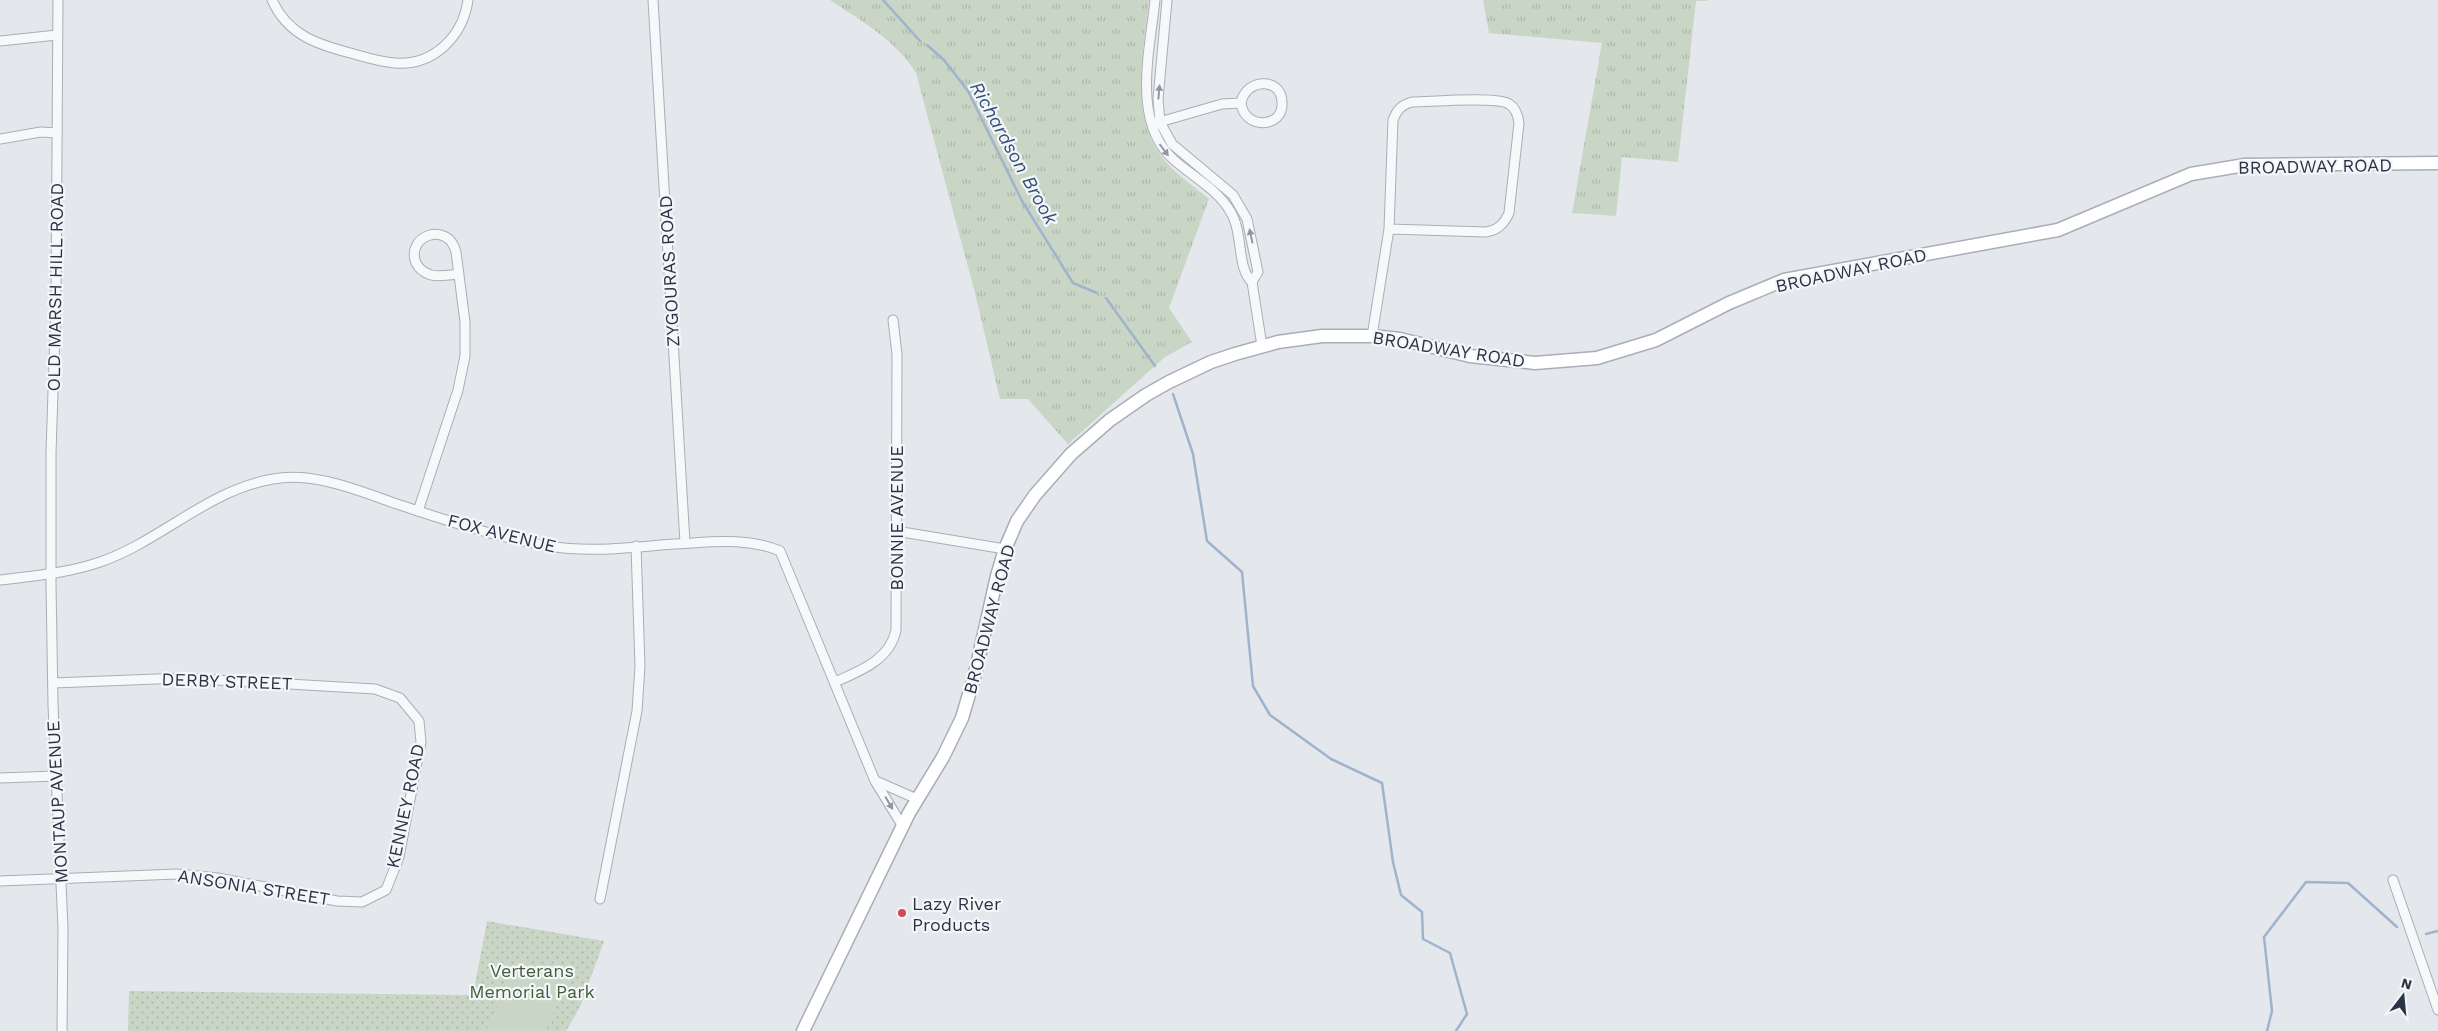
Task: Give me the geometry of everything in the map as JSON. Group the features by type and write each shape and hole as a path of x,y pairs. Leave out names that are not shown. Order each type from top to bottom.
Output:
{"main road":[{"name":"BROADWAY ROAD","path":"804,1031 902,826 944,757 962,718 1005,549 1017,521 1035,495 1071,454 1110,420 1146,395 1188,372 1210,362 1262,346 1322,336 1372,336 1400,339 1470,356 1535,363 1597,358 1656,340 1729,303 1784,280 2058,230 2191,174 2245,164 2438,163"}],"street":[{"name":"OLD MARSH HILL ROAD","path":"51,574 58,0"},
{"path":"272,0 279,14 290,27 310,41 326,47 396,63 420,60 441,49 458,32 467,10 468,0"},
{"name":"ZYGOURAS ROAD","path":"653,0 685,543"},
{"path":"1155,0 1147,87 1156,123 1172,144 1233,195 1247,219 1258,272 1252,282"},
{"path":"1167,0 1156,123 1157,140 1168,155 1215,192 1231,212 1240,236 1245,275 1252,282 1262,346"},
{"path":"0,41 57,35"},
{"path":"1262,83 1274,87 1280,94 1282,102 1279,115 1264,124 1256,123 1248,118 1243,111 1241,103 1246,90 1253,85 1262,83"},
{"path":"1372,336 1389,229 1393,120 1400,107 1412,102 1500,100 1514,108 1518,116 1518,133 1509,213 1502,226 1494,231 1486,232 1389,229"},
{"path":"1156,123 1222,104 1241,103"},
{"path":"0,139 41,132 57,133"},
{"path":"1200,181 1206,172"},
{"path":"418,511 462,373 466,339 459,274 456,248 450,239 443,235 432,234 420,241 416,247 415,258 423,271 433,275 459,274"},
{"name":"BONNIE AVENUE","path":"835,682 876,662 893,644 896,630 897,354 893,320"},
{"name":"FOX AVENUE","path":"0,580 51,574 101,562 138,544 209,502 245,486 274,478 304,478 348,488 475,528 547,546 577,550 724,541 762,544 780,551 876,781 902,826"},
{"path":"896,531 1005,549"},
{"path":"600,899 637,711 640,666 636,546"},
{"name":"MONTAUP AVENUE","path":"51,574 52,683 63,928 62,1031"},
{"name":"DERBY STREET","path":"52,683 182,678 375,689 400,698"},
{"name":"KENNEY ROAD","path":"386,890 399,857 421,742 419,722 400,698"},
{"path":"0,778 56,776"},
{"path":"876,781 917,799"},
{"name":"ANSONIA STREET","path":"0,881 177,874 218,878 338,901 362,902 386,890"},
{"path":"2393,880 2438,1010"}],"green space":[{"path":"830,0 1149,0 1141,84 1142,105 1146,125 1154,144 1166,162 1181,177 1209,199 1169,308 1192,342 1165,357 1068,444 1028,399 1000,399 975,293 916,73 908,61 888,41"},
{"path":"1483,0 1708,1 1696,1 1678,162 1622,157 1616,216 1572,213 1602,43 1489,33"},
{"name":"Verterans Memorial Park","path":"487,921 604,941 580,1007 566,1031 128,1031 129,991 473,995"},
{"path":"520,958 568,980 545,1031 492,1031 487,1029"}],"waterway":[{"name":"Richardson Brook","path":"883,0 920,41"},
{"name":"Richardson Brook","path":"927,45 944,60 968,91 1022,201 1073,283 1097,293"},
{"name":"Richardson Brook","path":"1106,298 1155,366"},
{"name":"Richardson Brook","path":"1173,394 1193,454 1207,541 1242,572 1253,686 1270,715 1331,759 1382,783 1393,862 1401,895 1422,912 1423,939 1450,953 1467,1014 1456,1031"},
{"path":"2267,1031 2272,1011 2264,937 2306,882 2348,883 2397,927"},
{"path":"2426,934 2438,931"}],"place":[{"name":"Lazy River Products","path":"902,913"}]}
